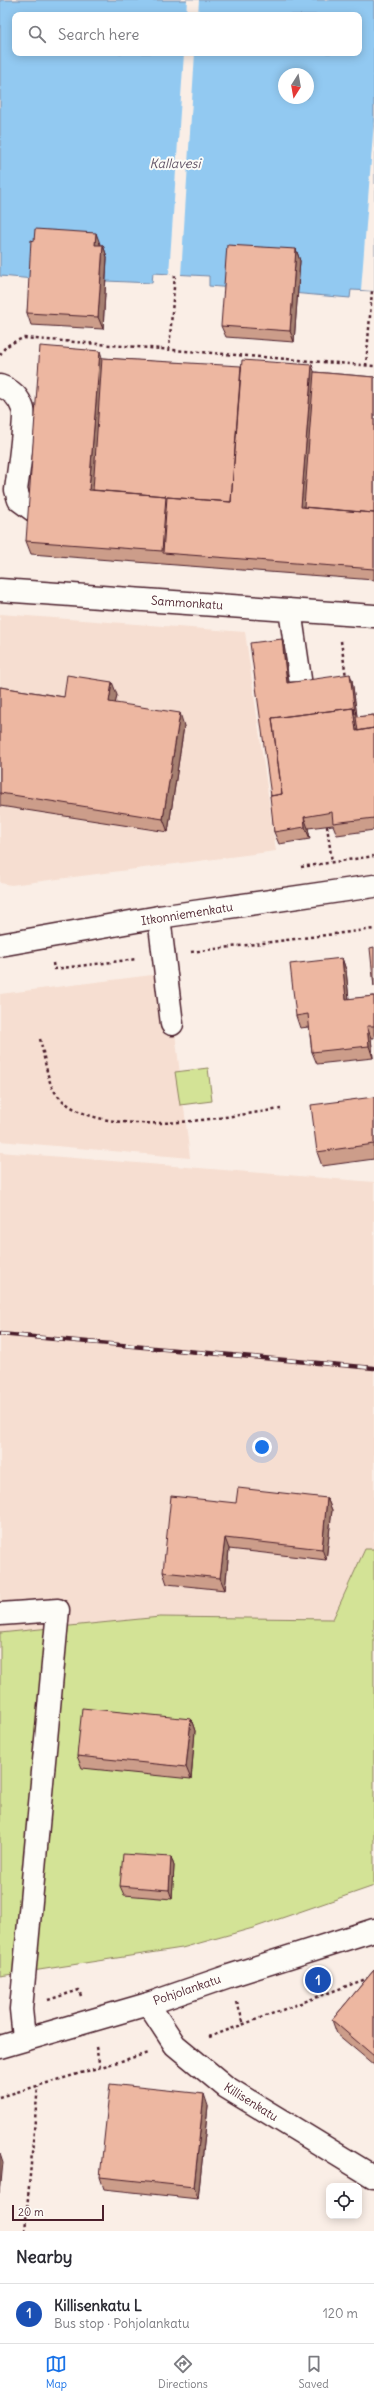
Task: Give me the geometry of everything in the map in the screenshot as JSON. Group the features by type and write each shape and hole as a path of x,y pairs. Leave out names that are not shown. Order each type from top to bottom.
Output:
{"main road":[{"path":"0,386 9,389 18,397 24,410 16,490 19,500 34,511"},
{"name":"Sammonkatu","path":"0,590 374,616"},
{"path":"290,610 301,686"},
{"name":"Itkonniemenkatu","path":"0,945 159,917 374,886"},
{"path":"159,917 172,1024"},
{"path":"0,1614 58,1610 20,2008 24,2038"},
{"name":"Pohjolankatu","path":"0,2047 24,2038 148,2004 229,1976 374,1930"},
{"name":"Killisenkatu","path":"148,2004 175,2045 226,2087 374,2177"}],"path":[{"path":"169,350 175,275"},
{"path":"366,366 372,291"},
{"path":"0,355 12,342 24,338 374,366"},
{"path":"341,637 347,680"},
{"path":"327,826 332,862"},
{"path":"40,1039 53,1091 69,1107 86,1114 122,1122 163,1124 281,1109"},
{"path":"24,2231 38,2086"}],"shaded area":[{"path":"0,614 245,632 276,851 11,885 0,883"},
{"path":"168,973 190,1158 0,1141 0,994"},
{"path":"0,1152 374,1182 374,1549 365,1549 333,1619 160,1617 0,1633"}],"green space":[{"path":"208,1068 212,1101 180,1105 175,1072"},
{"path":"365,1549 374,1549 374,1886 253,1928 182,1948 0,1976 0,1633 160,1617 333,1619"}],"water":[{"name":"Kallavesi","path":"0,0 374,0 374,291 351,290 350,298 209,286 209,276 153,273 152,283 106,281 107,257 34,279 0,276"}],"pier":[{"path":"187,0 199,0 198,12 186,12"},
{"path":"184,56 195,56 181,275 169,274"},
{"path":"374,121 374,291 361,290"}],"building":[{"path":"35,229 96,233 95,245 103,245 98,317 27,313 31,240 34,241"},
{"path":"227,245 296,249 290,331 221,326"},
{"path":"40,346 100,351 89,490 166,496 162,551 26,541"},
{"path":"102,358 241,366 231,502 93,490"},
{"path":"242,360 312,365 301,507 374,513 374,569 163,553 167,497 231,502"},
{"path":"314,372 374,377 374,513 304,507"},
{"path":"282,639 287,683 350,674 355,714 353,708 272,718 282,794 271,796 250,643"},
{"path":"67,675 112,682 109,702 180,713 163,819 0,793 0,687 64,697"},
{"path":"353,708 356,731 374,728 374,818 333,823 332,812 304,817 305,827 274,832 270,796 282,794 272,718"},
{"path":"374,715 374,728 358,731 356,717"},
{"path":"374,947 374,987 370,948"},
{"path":"342,958 346,999 374,996 374,1026 367,1026 369,1046 312,1052 308,1014 296,1016 290,964"},
{"path":"374,1097 374,1144 317,1152 311,1105"},
{"path":"238,1488 327,1498 322,1549 225,1538 220,1578 163,1572 171,1496 236,1503"},
{"path":"82,1708 191,1719 186,1767 77,1756"},
{"path":"123,1854 171,1857 169,1890 120,1886"},
{"path":"374,1970 374,2056 332,2020"},
{"path":"110,2084 204,2094 194,2187 100,2177"}],"railway":[{"path":"0,1334 374,1368"}],"place":[{"name":"Killisenkatu L","path":"318,1980"}]}
